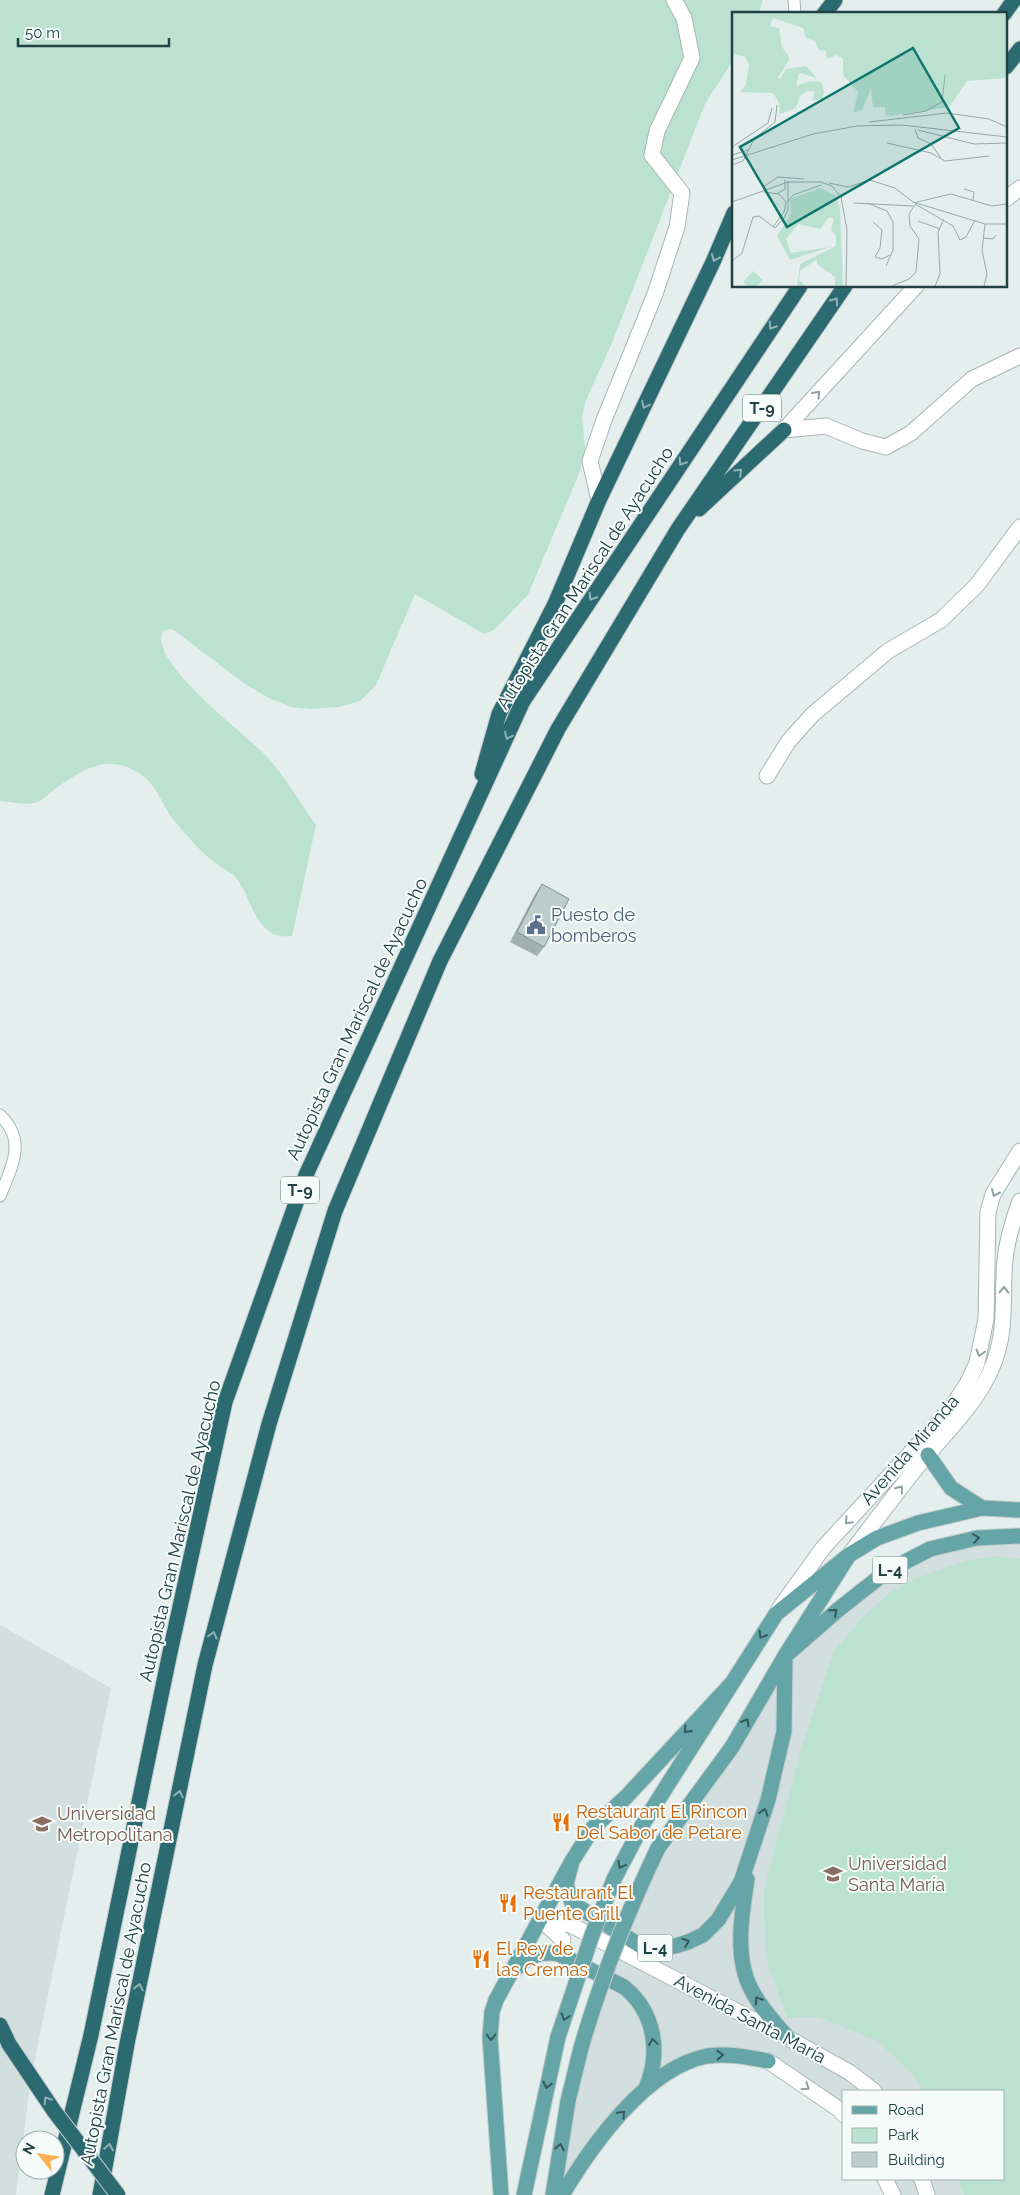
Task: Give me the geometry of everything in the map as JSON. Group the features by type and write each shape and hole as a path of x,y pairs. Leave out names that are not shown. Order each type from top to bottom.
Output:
{"highway":[{"path":"826,12 835,0"},
{"path":"1005,12 1014,0"},
{"path":"1008,64 1020,49"},
{"path":"466,826 499,714 555,604 599,500 713,262 732,218"},
{"name":"Autopista Gran Mariscal de Ayacucho","path":"52,2195 91,2035 169,1657 225,1402 306,1175 524,702 799,288"},
{"name":"Autopista Gran Mariscal de Ayacucho","path":"100,2195 127,2044 205,1665 269,1424 335,1211 440,961 558,729 678,529 844,288"},
{"path":"678,529 784,430"},
{"path":"0,2026 9,2044 54,2112 118,2195"}],"main road":[{"path":"928,1454 951,1488 982,1508"},
{"name":"L-4","path":"524,2195 558,2037 592,1935 614,1879 644,1822 776,1614 849,1555 877,1538 902,1529 982,1508 1020,1510"},
{"name":"L-4","path":"554,2195 568,2101 581,2048 633,1900 658,1848 732,1747 785,1656 865,1586 909,1558 957,1541 1000,1535 1020,1536"},
{"path":"785,1656 849,1555"},
{"name":"L-4","path":"572,1861 566,1884 572,1903 644,1948 675,1946 704,1934 718,1920 730,1902 750,1859 768,1800 784,1731 785,1656"},
{"name":"L-4","path":"501,2195 490,2037 492,2012 501,1990 572,1861 593,1828 627,1796 733,1682"},
{"name":"L-4","path":"750,1859 743,1905 741,1955 750,1989 762,2008 788,2038"},
{"name":"L-4","path":"501,1990 522,1962 533,1955 550,1952 559,1954 624,1987 633,1994 646,2012 652,2032 654,2061 646,2089 596,2143 562,2195"},
{"path":"646,2089 678,2068 706,2056 732,2055 768,2061"}],"street":[{"path":"599,500 590,461 604,420 655,294 679,218 682,193 652,155 657,131 692,58 684,18 674,0"},
{"path":"1008,197 1020,188"},
{"path":"784,430 914,288"},
{"path":"784,430 826,426 886,447 911,433 972,379 1020,356"},
{"path":"767,776 788,742 812,715 888,651 941,620 977,585 1020,528"},
{"name":"Avenida Miranda","path":"776,1614 823,1548 949,1411 967,1384 977,1364 986,1319 988,1212 993,1194 1020,1151"},
{"name":"Avenida Miranda","path":"849,1555 928,1454 972,1403 990,1374 998,1350 1004,1317 1005,1259 1013,1222 1020,1201"},
{"path":"540,1919 563,1940"},
{"name":"Avenida Santa María","path":"540,1919 571,1925 788,2038 849,2072 873,2090"},
{"name":"Avenida Santa María","path":"768,2061 842,2112"},
{"path":"886,2180 893,2195"},
{"path":"922,2180 927,2195"}],"lane":[{"path":"0,1115 9,1124 16,1144 14,1163 0,1196"}],"shaded area":[{"name":"Universidad Santa María","path":"1020,1536 1020,2195 893,2195 886,2180 1005,2180 1005,2090 842,2090 842,2114 768,2061 732,2055 657,2081 562,2195 558,2156 568,2101 633,1900 785,1656 909,1558"},
{"name":"Universidad Metropolitana","path":"0,1625 111,1688 31,2078 24,2130 15,2130 15,2180 18,2180 16,2195 0,2195"}],"green space":[{"path":"0,0 763,0 759,12 732,12 732,62 705,104 612,343 586,400 582,416 585,448 580,471 528,595 494,630 484,634 415,594 376,685 360,701 339,707 312,709 291,707 269,698 245,684 175,631 170,629 163,631 162,645 170,661 184,679 269,759 316,825 292,936 280,936 270,932 263,925 256,916 242,886 236,878 209,858 195,844 172,818 148,780 130,768 119,765 98,765 77,774 38,802 24,804 0,801"},
{"name":"Universidad Santa María","path":"993,1556 1020,1559 1020,2195 964,2195 958,2180 1005,2180 1005,2090 922,2090 913,2075 878,2041 819,2017 787,2018 765,1955 764,1889 802,1747 834,1651 860,1620 888,1594 917,1578 966,1561"}],"building":[{"name":"Puesto de bomberos","path":"542,884 569,899 544,947 517,932"}],"place":[{"name":"Puesto de bomberos","path":"536,925"},
{"name":"Restaurant El Rincon Del Sabor de Petare","path":"561,1822"},
{"name":"Universidad Metropolitana","path":"42,1824"},
{"name":"Universidad Santa María","path":"833,1874"},
{"name":"Restaurant El Puente Grill","path":"508,1903"},
{"name":"El Rey de las Cremas","path":"481,1959"}]}
